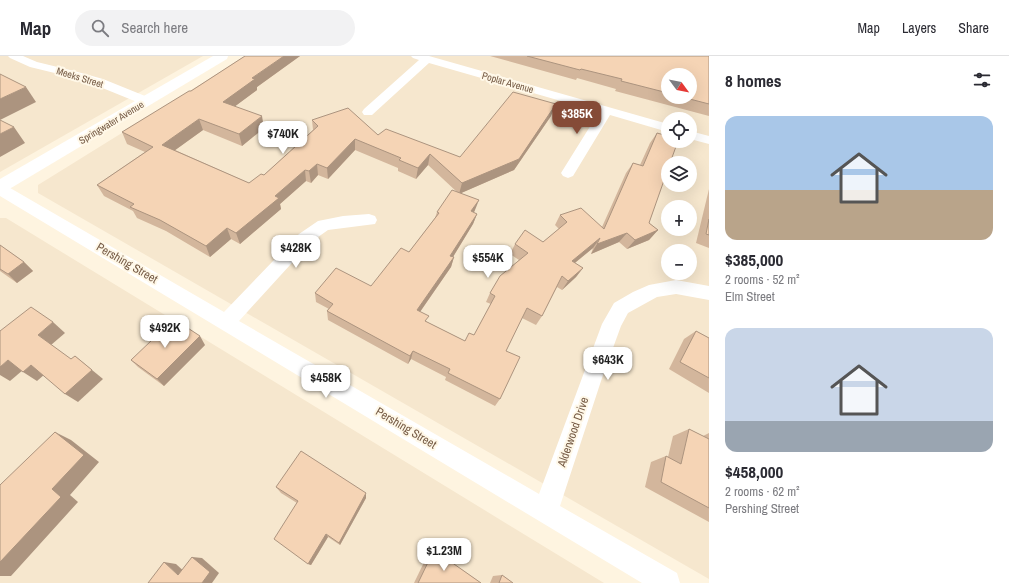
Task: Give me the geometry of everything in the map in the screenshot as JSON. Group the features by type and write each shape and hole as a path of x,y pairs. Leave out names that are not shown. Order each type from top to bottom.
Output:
{"street":[{"name":"Meeks Street","path":"14,56 34,65 70,73 99,82 146,101"},
{"name":"Springwater Avenue","path":"0,188 222,56"},
{"name":"Poplar Avenue","path":"422,57 661,126"},
{"path":"368,112 422,57"},
{"path":"568,173 607,110"},
{"path":"697,137 709,140"},
{"name":"Pershing Street","path":"0,188 227,321 667,583"},
{"path":"227,321 305,238 324,225 369,220"},
{"name":"Alderwood Drive","path":"546,510 612,324 621,308 639,297 655,290 676,287 709,293"}],"shaded area":[{"path":"0,56 203,56 0,172"},
{"path":"246,56 709,56 709,579 38,193 38,185"},
{"path":"0,218 6,218 604,583 0,583"}],"building":[{"path":"245,56 284,56 252,78 255,79 223,102 262,116 239,134 199,119 162,145 249,183 261,174 264,175 318,126 312,120 348,108 378,135 386,129 460,157 513,92 556,104 519,159 462,183 430,154 418,168 399,160 401,158 355,139 327,168 317,164 309,171 305,170 275,196 279,198 236,233 227,228 206,246 160,220 130,207 134,204 97,185 153,147 122,132 191,91"},
{"path":"527,56 709,56 709,104 697,101 697,68 661,68 661,91 621,81 622,79"},
{"path":"0,74 26,87 0,99"},
{"path":"0,120 14,127 0,134"},
{"path":"657,133 661,134 661,148 675,148 673,156 661,156 661,189 649,223 658,230 635,240 627,233 597,244 600,238 572,261 583,268 568,281 562,276 542,316 527,308 506,351 520,357 500,399 448,373 450,369 413,351 410,356 327,311 333,304 315,293 336,268 371,286 401,248 409,252 439,213 437,212 452,190 479,200 471,211 477,214 450,256 454,257 417,310 429,316 425,321 465,341 469,333 474,335 495,296 490,293 500,276 528,253 515,244 525,230 543,242 567,222 560,215 581,208 604,229 633,163 643,166"},
{"path":"709,219 709,235 706,234"},
{"path":"0,245 24,262 8,274 0,269"},
{"path":"31,307 53,322 38,335 71,359 75,356 92,370 65,394 31,365 23,372 8,360 0,367 0,331"},
{"path":"174,319 200,336 157,379 131,360"},
{"path":"696,331 709,338 709,378 680,362"},
{"path":"689,429 709,439 709,508 661,482 666,456 681,464"},
{"path":"55,432 84,455 52,489 61,497 0,562 0,485"},
{"path":"301,451 366,493 339,543 326,534 308,564 274,539 298,501 276,487"},
{"path":"434,550 481,583 418,583"},
{"path":"192,557 210,572 202,583 148,583 164,562 178,575"},
{"path":"502,575 513,583 499,583"}]}
